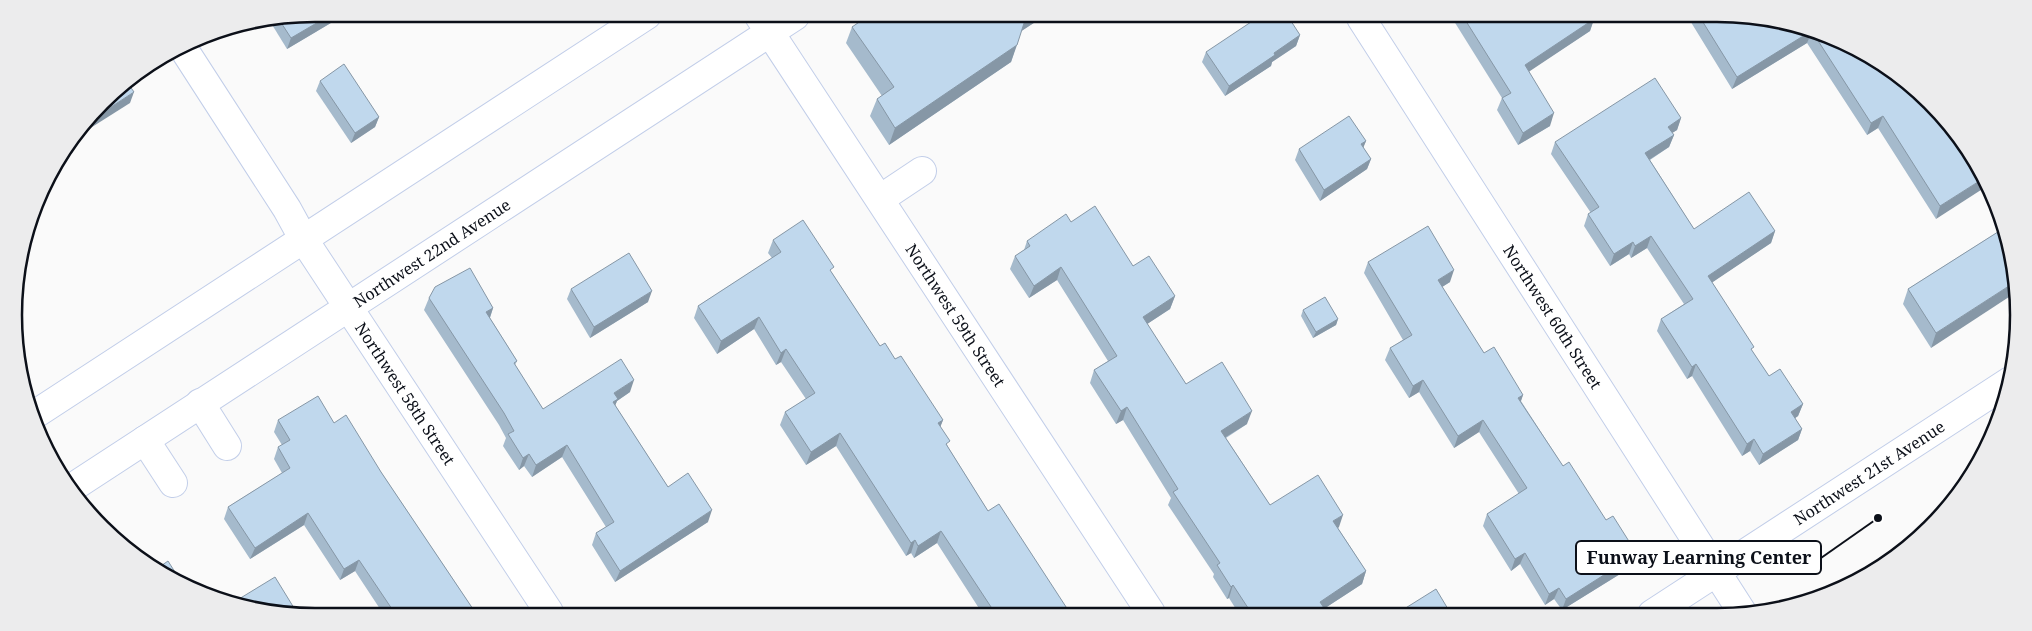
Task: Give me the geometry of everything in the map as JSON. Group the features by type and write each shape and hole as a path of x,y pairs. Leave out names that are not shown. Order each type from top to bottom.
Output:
{"street":[{"path":"39,412 636,22"},
{"name":"Northwest 60th Street","path":"1364,22 1739,608"},
{"name":"Northwest 59th Street","path":"765,24 1148,609"},
{"name":"Northwest 22nd Avenue","path":"77,485 349,306 765,24"},
{"name":"Northwest 58th Street","path":"186,53 287,209 304,240 547,609"},
{"path":"880,199 922,171"},
{"name":"Northwest 21st Avenue","path":"1660,609 2001,386"},
{"path":"200,403 227,446"},
{"path":"144,440 173,483"}],"building":[{"path":"318,22 291,38 282,24"},
{"path":"859,22 1024,22 1017,45 895,128 877,99 894,87 852,27"},
{"path":"1251,22 1292,22 1300,35 1274,53 1275,55 1229,86 1206,52"},
{"path":"1467,22 1590,22 1525,65 1554,113 1523,133 1502,98 1511,93"},
{"path":"1703,22 1755,25 1804,36 1737,77"},
{"path":"1818,41 1863,62 1910,95 1949,137 1977,182 1940,206 1883,116 1871,123"},
{"path":"344,64 379,117 355,133 320,81"},
{"path":"1655,78 1681,118 1668,127 1674,135 1645,153 1694,229 1749,192 1775,231 1708,276 1754,347 1751,349 1769,376 1780,369 1803,404 1791,412 1802,429 1763,454 1754,439 1747,444 1696,364 1692,367 1661,319 1693,299 1651,236 1635,246 1633,242 1614,254 1588,214 1599,207 1555,142"},
{"path":"131,88 134,92 106,110"},
{"path":"1349,116 1366,141 1361,144 1371,159 1324,190 1299,149"},
{"path":"1095,206 1133,266 1149,256 1175,296 1143,317 1186,384 1222,362 1252,411 1221,431 1270,505 1318,475 1343,515 1333,521 1366,571 1320,602 1325,609 1249,609 1233,585 1231,587 1217,565 1220,563 1173,492 1178,489 1127,407 1121,411 1094,370 1117,356 1061,267 1034,286 1015,256 1030,246 1027,241 1066,214 1071,222"},
{"path":"803,220 834,267 830,270 880,346 885,343 895,359 901,356 943,420 938,423 950,441 946,444 988,511 999,504 1067,609 992,609 941,531 918,546 915,540 911,543 840,433 811,452 785,412 815,393 786,349 781,353 759,317 721,341 698,306 781,252 773,240"},
{"path":"1428,226 1454,270 1438,280 1484,353 1494,347 1523,395 1518,398 1563,466 1569,462 1606,520 1613,516 1637,554 1566,599 1559,588 1549,594 1525,553 1515,559 1487,514 1527,488 1483,420 1458,436 1423,380 1413,386 1390,348 1412,335 1368,262"},
{"path":"1998,232 2008,287 1936,333 1908,289"},
{"path":"629,253 652,291 594,327 571,289"},
{"path":"470,268 493,308 486,312 517,361 514,363 543,409 621,359 634,380 614,393 618,399 613,402 668,487 688,473 712,510 620,571 596,533 614,522 567,445 536,465 529,454 523,458 508,434 514,431 504,413 429,298 435,287"},
{"path":"1325,297 1338,319 1316,332 1303,310"},
{"path":"318,396 334,423 346,415 381,472 473,609 392,609 359,560 344,569 308,513 255,548 228,507 290,468 278,447 290,440 278,420"},
{"path":"168,561 175,572 169,569 162,565"},
{"path":"275,577 294,608 258,603 239,599"},
{"path":"1436,589 1448,609 1404,609"}],"place":[{"name":"Funway Learning Center","path":"1878,518"}]}
